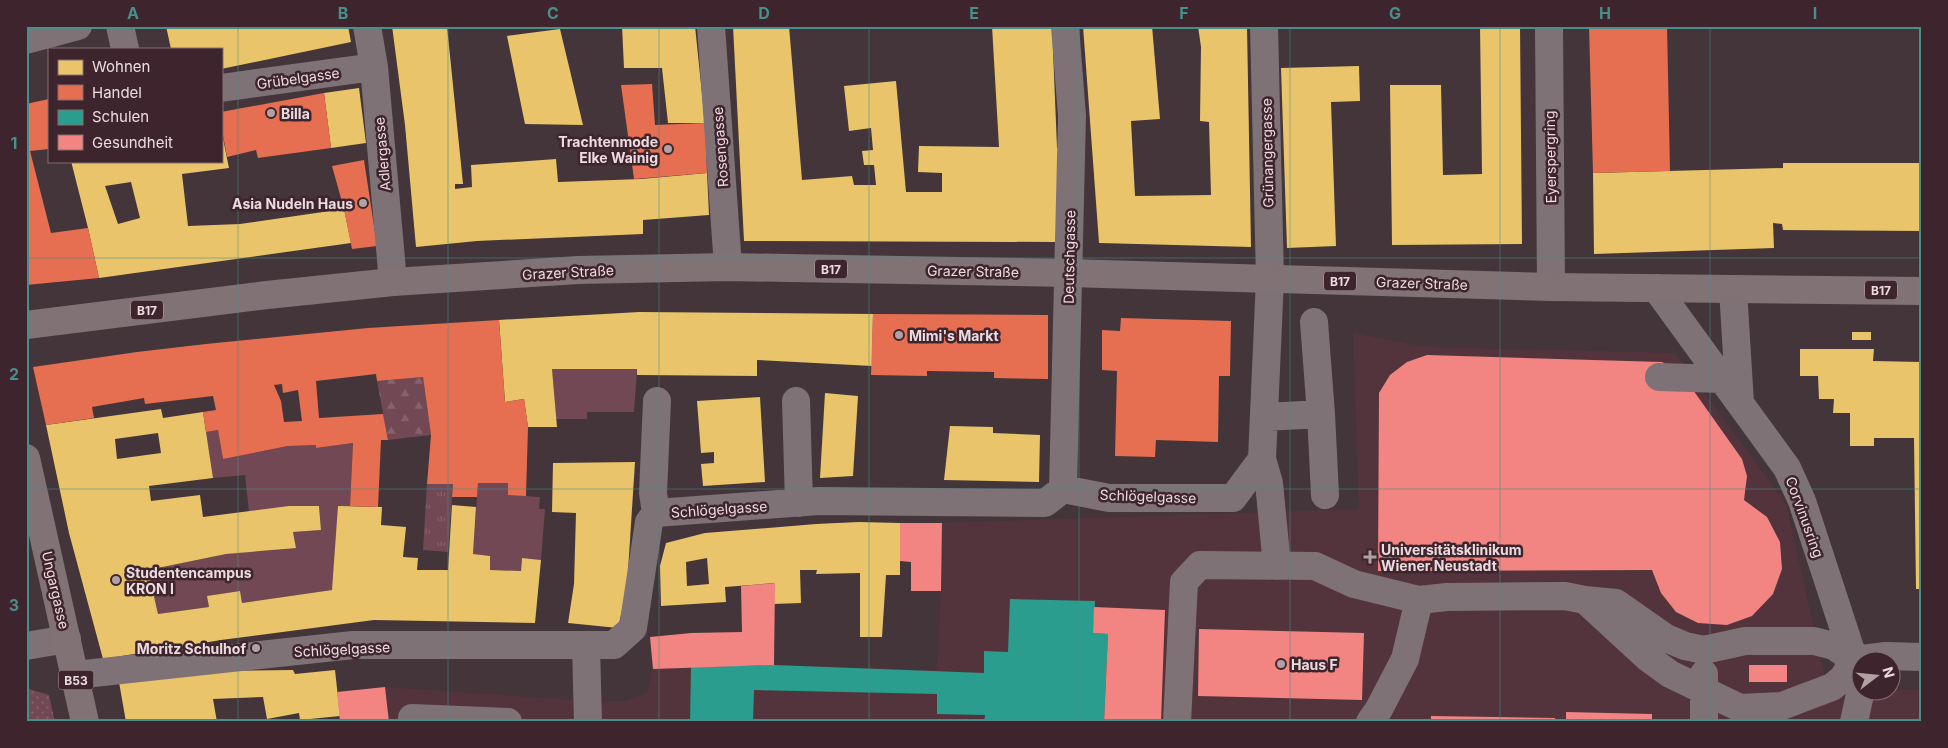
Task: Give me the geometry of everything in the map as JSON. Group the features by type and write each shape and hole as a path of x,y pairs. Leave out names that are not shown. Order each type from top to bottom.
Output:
{"main road":[{"name":"Grazer Straße","path":"26,325 267,295 393,282 578,270 728,267 1069,273 1551,287 1922,291"},
{"name":"Ungargasse","path":"26,458 85,722"}],"street":[{"path":"26,40 78,26"},
{"path":"120,26 125,48"},
{"name":"Adlergasse","path":"368,26 374,67 393,282"},
{"name":"Rosengasse","path":"711,26 728,267"},
{"name":"Deutschgasse","path":"1064,489 1072,116 1065,26"},
{"name":"Grünangergasse","path":"1264,26 1270,279"},
{"name":"Eyerspergring","path":"1549,26 1551,287"},
{"name":"Grübelgasse","path":"222,88 374,67"},
{"path":"1270,279 1262,460 1269,483 1277,566"},
{"name":"Corvinusring","path":"1656,288 1787,468 1802,500 1851,650"},
{"path":"1733,290 1740,403"},
{"path":"1314,322 1321,414 1324,495"},
{"path":"1659,377 1722,379"},
{"path":"656,400 653,493 656,513"},
{"path":"796,401 799,503"},
{"path":"1264,416 1321,414"},
{"name":"Schlögelgasse","path":"74,675 352,645 614,645 633,628 649,522 656,513 799,503 1045,503 1064,489 1109,498 1234,498 1262,460"},
{"path":"1177,722 1184,582 1200,566 1316,566 1354,584 1419,600 1447,597 1565,596 1616,603 1666,638 1685,646 1704,650 1745,641 1814,641 1834,646 1850,657"},
{"path":"1370,722 1379,709 1404,659 1419,600"},
{"path":"1585,600 1648,658 1670,674 1740,708 1782,706 1832,687 1842,678 1850,666"},
{"path":"26,646 67,639"},
{"path":"586,646 588,722"},
{"path":"1704,650 1704,722"},
{"path":"1900,656 1922,657"},
{"name":"Corvinusring","path":"1854,722 1859,700"},
{"path":"412,722 412,718 508,722"}],"shaded area":[{"name":"Universitätsklinikum Wiener Neustadt","path":"1353,333 1426,347 1675,353 1786,504 1828,690 1850,690 1850,700 1900,700 1900,690 1922,690 1922,722 389,722 385,687 588,701 626,701 647,693 653,669 774,665 937,670 942,523 1359,509"}],"green space":[{"path":"552,369 637,369 634,412 587,412 587,419 556,419"},
{"path":"423,377 431,435 388,440 377,381"},
{"path":"218,430 223,459 288,446 316,445 317,448 353,443 350,506 332,590 242,603 240,591 208,596 209,607 158,614 148,570 226,554 296,547 293,532 321,530 319,506 249,512 245,475 213,478 206,432"},
{"path":"478,483 508,483 526,496 540,497 539,509 545,509 541,560 522,558 521,571 490,570 490,556 473,554"},
{"path":"427,484 453,484 448,552 423,550"},
{"path":"26,688 49,695 55,722 26,722"}],"building: Wohnen":[{"path":"166,26 348,26 351,42 222,69 222,48 171,48"},
{"path":"392,26 447,26 463,184 455,184 455,189 472,187 471,165 556,159 558,182 641,179 707,173 709,215 643,220 643,234 477,241 416,247 405,125"},
{"path":"622,26 695,26 705,123 668,123 662,68 624,68"},
{"path":"733,26 789,26 802,180 852,176 854,185 876,185 874,165 864,165 862,151 873,150 871,128 849,131 844,86 896,81 906,192 942,192 942,173 918,172 919,146 999,147 992,26 1052,26 1057,148 1063,148 1057,242 744,241"},
{"path":"1083,26 1152,26 1160,119 1131,121 1135,196 1211,195 1209,122 1200,121 1201,47 1198,26 1247,26 1251,247 1099,243"},
{"path":"1480,26 1520,26 1522,244 1392,245 1390,85 1441,85 1443,175 1482,174"},
{"path":"560,29 583,125 525,124 507,36"},
{"path":"1359,66 1360,101 1331,102 1336,246 1287,248 1281,68"},
{"path":"359,88 366,143 331,148 324,93"},
{"path":"222,134 229,168 182,174 188,226 240,224 344,209 351,243 99,278 71,162 222,162","holes":["131,182 140,218 118,224 105,186"]},
{"path":"1783,163 1922,163 1922,231 1783,230 1782,224 1773,223 1774,248 1594,254 1593,173 1783,168"},
{"path":"639,312 873,314 872,366 757,360 757,376 637,375 637,369 552,369 557,427 528,427 524,399 505,402 499,320"},
{"path":"1852,332 1871,332 1871,340 1852,340"},
{"path":"1800,349 1874,349 1873,361 1922,362 1922,589 1916,589 1914,438 1874,438 1874,446 1850,446 1850,413 1833,413 1834,399 1819,399 1818,376 1800,376"},
{"path":"825,393 858,396 853,476 820,478"},
{"path":"760,397 765,482 703,486 701,464 714,463 714,452 701,453 697,401"},
{"path":"161,409 163,418 203,412 213,478 149,486 151,501 200,495 203,517 289,506 319,506 321,530 293,532 296,548 226,554 148,570 158,614 209,607 207,596 240,591 242,603 332,590 338,506 382,507 381,525 406,527 403,557 418,558 417,570 448,570 452,505 476,507 473,554 490,556 490,570 521,571 522,558 541,560 535,623 374,620 221,640 103,659 69,533 46,425","holes":["158,433 161,453 117,459 115,439"]},
{"path":"950,426 993,427 993,433 1040,435 1039,482 944,480"},
{"path":"635,462 627,587 618,628 568,623 574,584 576,513 552,512 553,463"},
{"path":"900,523 900,575 886,575 882,637 860,637 860,573 816,574 817,570 800,570 801,603 773,604 775,583 725,587 726,602 661,606 660,566 666,543 705,533 816,524","holes":["707,558 709,584 687,586 686,562"]},
{"path":"293,670 295,674 335,670 340,716 300,720 299,713 267,719 263,697 213,699 217,722 126,722 119,682 209,671"}],"building: Handel":[{"path":"1589,26 1667,26 1670,171 1593,173"},
{"name":"Trachtenmode Elke Wainig","path":"652,84 655,125 705,123 707,173 634,179 621,85"},
{"path":"324,93 331,148 258,158 256,150 227,157 222,130 222,112"},
{"path":"48,99 48,149 30,151 51,233 88,228 99,278 26,285 26,104"},
{"path":"364,160 377,246 352,249 344,209 332,166"},
{"path":"873,314 1048,315 1048,379 994,378 994,372 927,371 927,376 871,375"},
{"path":"1121,318 1231,321 1230,376 1219,376 1218,442 1156,440 1155,457 1115,456 1117,371 1102,370 1102,330 1120,331"},
{"path":"499,320 505,402 524,399 528,427 526,496 508,495 508,483 478,483 477,497 452,497 453,484 427,484 431,435 423,377 377,381 376,374 316,381 319,418 383,414 388,440 381,440 378,507 350,506 353,443 316,448 316,445 288,446 223,459 218,430 206,432 203,412 216,410 213,396 145,404 144,398 92,407 94,418 46,425 33,367 137,352 368,328","holes":["282,384 283,393 298,390 302,421 284,422 281,401 274,385"]}],"building: Schulen":[{"path":"1010,599 1095,601 1093,633 1108,634 1104,722 984,722 985,715 937,714 937,694 754,690 753,722 690,722 691,667 774,665 984,673 984,651 1008,652"}],"building: Gesundheit":[{"path":"1427,355 1662,362 1681,373 1742,459 1747,476 1744,500 1767,517 1780,542 1782,569 1773,594 1752,616 1727,625 1698,623 1676,612 1661,593 1652,570 1378,571 1379,393 1390,375 1407,362"},
{"path":"900,523 942,523 941,591 911,591 911,562 900,561"},
{"path":"775,583 774,665 653,669 650,637 691,633 742,632 741,586"},
{"path":"1094,607 1165,610 1161,722 1104,722 1108,634 1093,633"},
{"name":"Haus F","path":"1199,629 1364,633 1362,700 1198,696"},
{"path":"1749,665 1787,665 1787,682 1749,682"},
{"path":"385,687 389,722 340,722 337,692"},
{"path":"1566,712 1652,714 1652,722 1566,722"},
{"path":"1431,716 1555,718 1555,722 1431,722"}],"place":[{"name":"Billa","path":"271,113"},
{"name":"Trachtenmode Elke Wainig","path":"668,149"},
{"name":"Asia Nudeln Haus","path":"363,203"},
{"name":"Mimi's Markt","path":"899,335"},
{"name":"Universitätsklinikum Wiener Neustadt","path":"1370,557"},
{"name":"Studentencampus KRON I","path":"116,580"},
{"name":"Moritz Schulhof","path":"256,648"},
{"name":"Haus F","path":"1281,664"}]}
